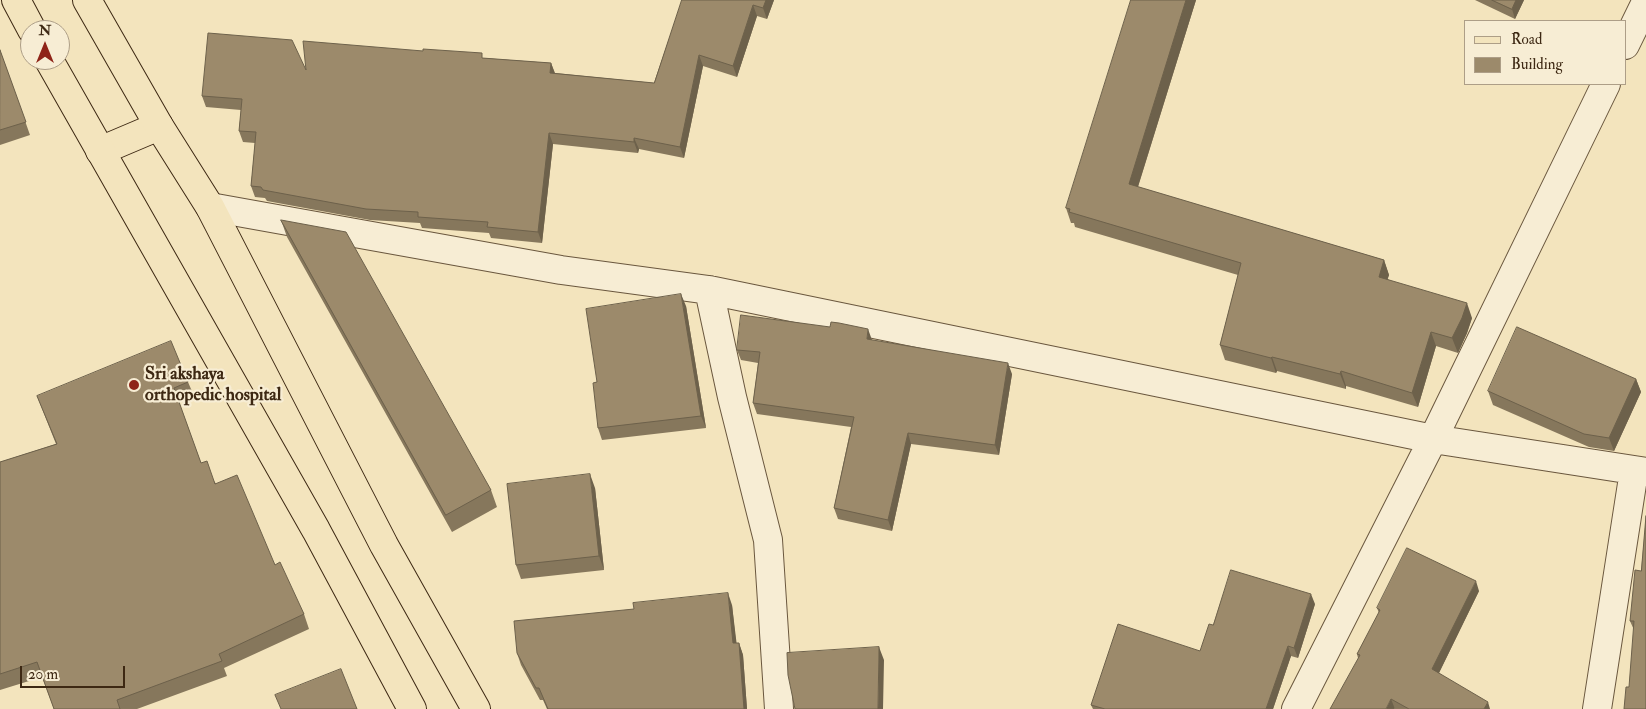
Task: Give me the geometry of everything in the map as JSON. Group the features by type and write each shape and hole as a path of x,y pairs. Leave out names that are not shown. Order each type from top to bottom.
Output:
{"main road":[{"path":"16,0 27,20"},
{"path":"87,0 159,126 210,207 384,545 476,709"},
{"path":"54,70 316,530 412,709"},
{"path":"100,151 159,126"}],"street":[{"path":"1626,43 1646,2"},
{"path":"1296,709 1433,439 1606,85"},
{"path":"210,207 560,270 709,290 1433,439 1640,472 1597,709"},
{"path":"709,290 732,397 768,540 779,709"}],"building":[{"path":"682,0 766,0 763,8 753,5 733,66 699,55 680,147 634,138 634,142 549,133 538,232 487,227 488,222 418,217 418,212 366,209 263,190 261,187 251,186 256,132 239,131 242,99 202,96 208,33 292,40 306,70 303,41 423,51 423,49 482,53 482,58 551,63 550,73 654,83"},
{"path":"1131,0 1186,0 1129,184 1384,260 1379,277 1467,303 1452,338 1431,332 1412,393 1341,371 1340,374 1220,345 1241,263 1069,212 1070,209 1066,208"},
{"path":"1492,0 1516,0 1512,9"},
{"path":"0,50 26,122 0,130"},
{"path":"281,220 346,232 491,490 446,515"},
{"path":"681,294 701,416 598,428 593,383 597,382 586,309"},
{"path":"741,315 830,327 831,322 839,323 868,329 867,339 1008,363 995,445 908,433 888,520 834,508 854,417 753,403 760,352 737,350"},
{"path":"1517,327 1636,379 1609,438 1584,434 1488,391"},
{"path":"171,341 188,382 174,388 201,463 207,461 215,484 237,475 275,565 280,562 304,614 219,654 222,661 117,700 120,709 54,709 37,662 0,674 0,462 57,444 37,396"},
{"path":"590,474 599,556 516,565 507,484"},
{"path":"1646,516 1646,709 1624,709 1626,687 1629,687 1634,621 1630,621 1635,570 1641,571"},
{"path":"1407,548 1476,581 1432,669 1488,702 1484,709 1409,709 1391,699 1386,709 1330,709 1360,655 1357,654 1380,610 1377,608"},
{"path":"1231,570 1311,594 1294,648 1288,646 1266,709 1105,709 1091,705 1118,624 1200,651 1209,624 1213,625"},
{"path":"728,593 733,643 739,643 744,709 548,709 539,688 536,688 517,653 514,621 634,609 633,603"},
{"path":"879,647 878,709 795,709 788,675 787,653"},
{"path":"341,669 357,709 281,709 275,695"}],"place":[{"name":"Sri akshaya orthopedic hospital","path":"134,385"}]}
